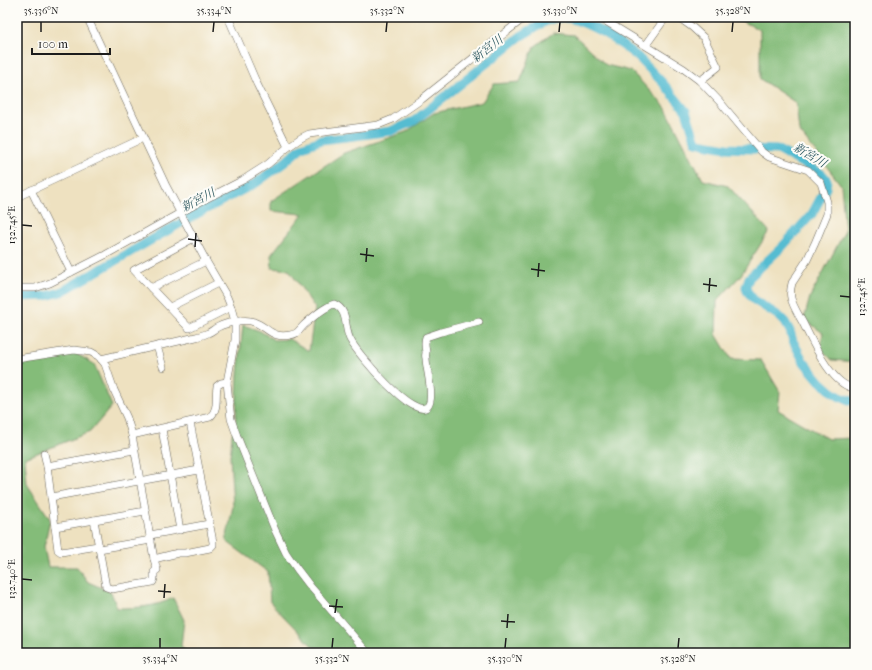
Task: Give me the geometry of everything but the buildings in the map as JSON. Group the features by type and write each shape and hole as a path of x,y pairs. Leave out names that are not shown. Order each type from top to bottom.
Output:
{"street":[{"path":"87,17 166,186 227,297 231,307 235,340 227,382 231,419 275,530 286,553 310,586 368,653"},
{"path":"228,17 257,84 288,147"},
{"path":"17,288 35,288 50,283 182,216 198,203 243,180 268,164 288,147 309,134 378,125 393,119 422,99 525,17"},
{"path":"599,17 684,69 700,81 720,102 762,152 769,157 808,170 821,183 827,202 826,214 816,243 792,283 791,297 819,355 834,376 842,383 851,388 855,388"},
{"path":"646,45 666,17"},
{"path":"678,17 704,38 718,67 700,81"},
{"path":"17,197 143,138"},
{"path":"31,190 71,272"},
{"path":"194,238 134,270 189,328 231,307"},
{"path":"151,288 206,261"},
{"path":"170,307 218,283"},
{"path":"101,359 202,335 218,327 234,322 253,322 273,334 282,336 290,335 298,333 303,326 326,307 334,304 342,310 345,317 349,339 358,351 392,390 412,405 423,409 428,406 430,401 426,358 426,337 478,322"},
{"path":"157,346 163,367"},
{"path":"17,359 74,350 91,352 105,364 114,390 127,418 132,435 157,570 154,572 153,582 112,589 106,587 94,520"},
{"path":"132,435 210,417 216,408 217,386 221,383 227,382"},
{"path":"154,559 178,553 186,553 210,548 213,545 190,422"},
{"path":"162,429 180,530"},
{"path":"47,466 134,450"},
{"path":"44,453 58,550 61,552 98,547 209,524"},
{"path":"51,497 199,470"},
{"path":"55,527 145,511"}],"green space":[{"path":"734,17 855,17 855,362 832,360 820,348 823,333 804,319 810,297 845,231 841,185 799,131 796,103 760,79 760,30"},
{"path":"553,33 574,35 606,65 631,71 665,107 703,180 728,186 769,231 741,275 717,301 716,334 731,359 761,360 780,392 778,410 828,439 855,438 855,653 359,653 358,651 313,647 270,602 268,572 226,541 233,506 230,456 232,435 236,418 238,374 243,325 260,331 274,340 289,339 309,351 315,308 289,270 272,268 271,255 303,214 271,211 271,201 344,153 406,132 434,113 482,102 494,84 520,82 534,47"},
{"path":"75,353 94,364 112,406 90,432 25,458 27,484 50,519 44,547 48,567 77,567 88,582 111,592 117,608 153,605 173,598 184,620 181,646 187,653 17,653 17,363"}],"waterway":[{"name":"新宮川","path":"17,297 46,296 61,292 193,216 256,183 285,162 302,147 321,140 391,131 414,121 521,36 549,20 565,18 582,22 613,38 638,57 663,83 686,111 696,142 727,148 778,150 822,174 827,180 826,188 812,214 782,247 749,278 746,287 747,291 754,300 779,316 785,322 804,362 820,381 840,397 855,402"}]}
